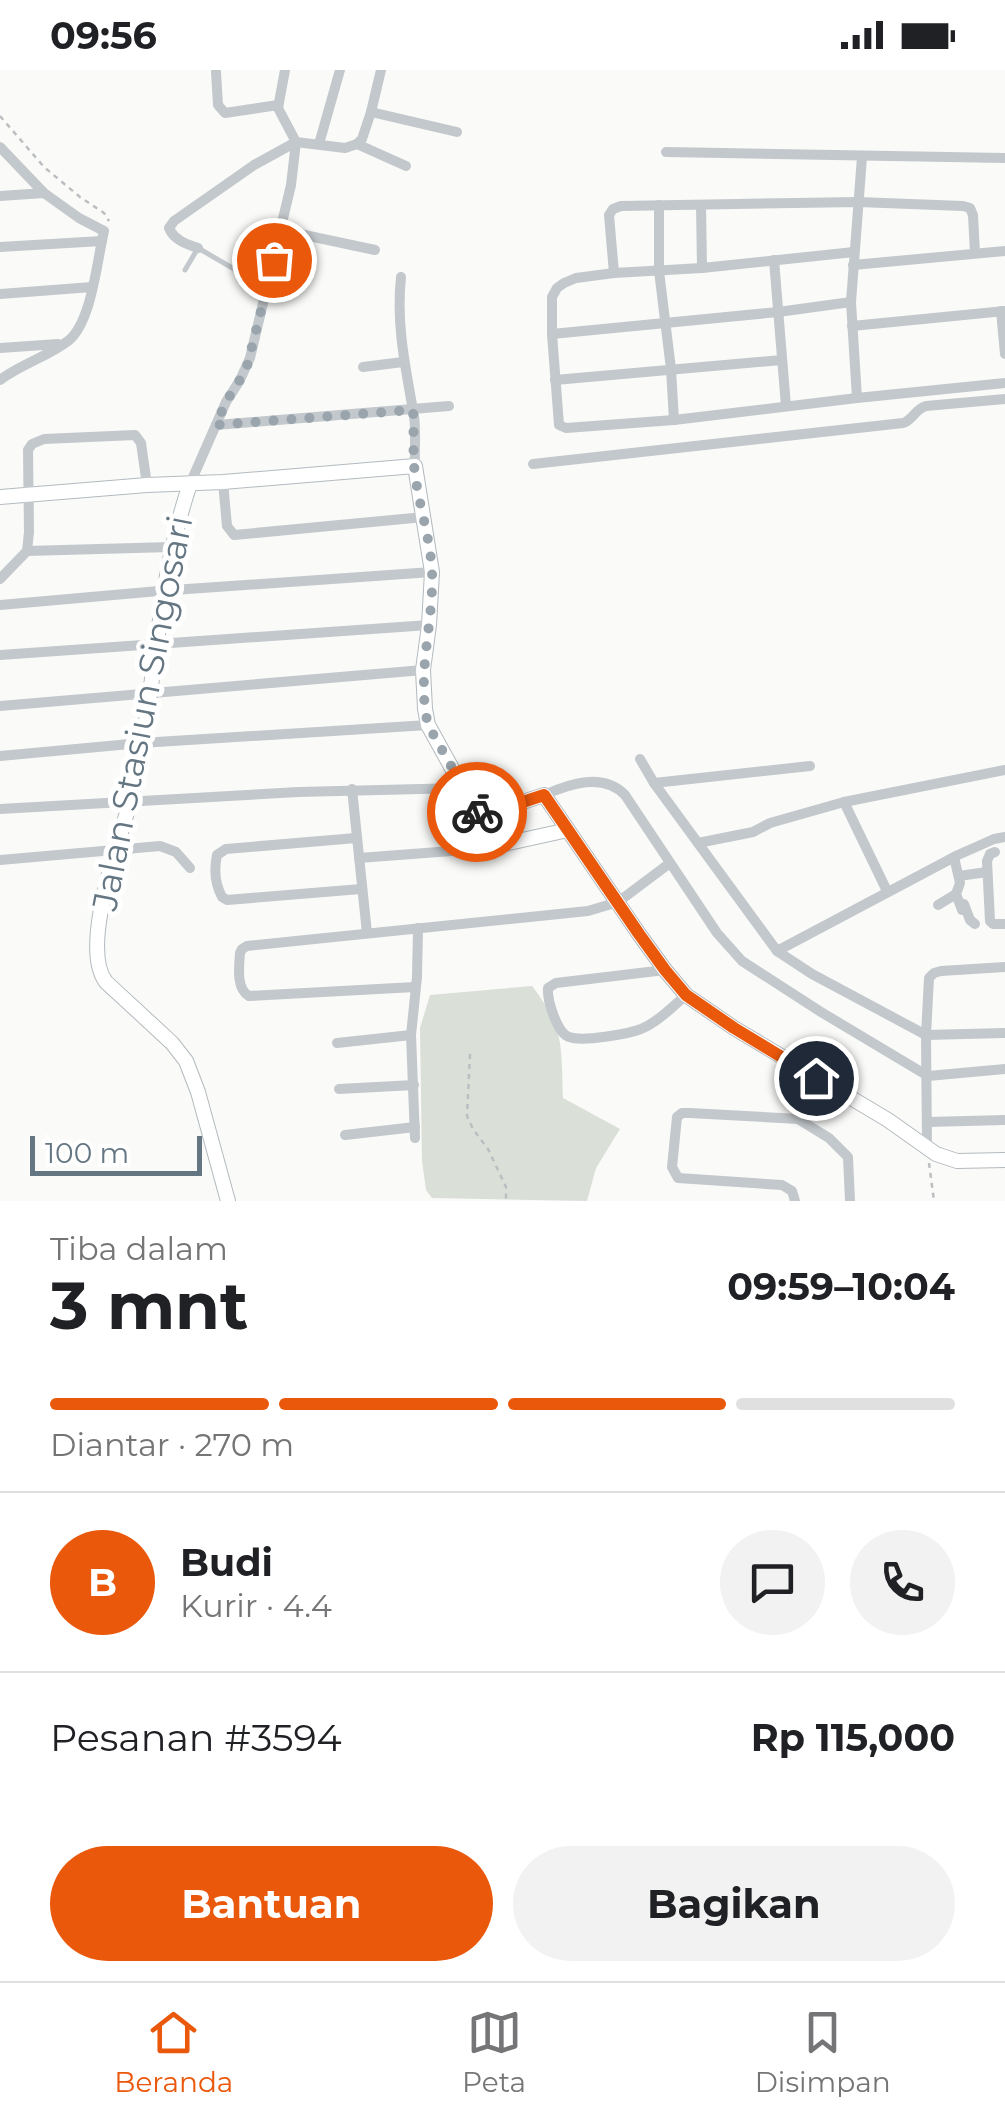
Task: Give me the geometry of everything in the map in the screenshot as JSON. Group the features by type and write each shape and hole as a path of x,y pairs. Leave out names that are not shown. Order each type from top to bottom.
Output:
{"street":[{"path":"285,70 278,105 296,142"},
{"path":"319,144 340,70"},
{"path":"198,248 174,236 169,228 174,220 254,165 296,142 345,148 356,144 362,139 381,70"},
{"path":"216,72 218,105 224,113 278,105"},
{"path":"371,112 456,132"},
{"name":"Jalan Stasiun Singosari","path":"228,1201 186,1061 98,970 99,924 130,802 170,547 190,484 226,402 246,370 281,230 296,142"},
{"path":"356,144 406,166"},
{"path":"0,148 44,193 103,236"},
{"path":"666,152 1005,158"},
{"path":"857,398 851,302 862,157"},
{"path":"0,196 44,193"},
{"path":"614,273 610,215 621,206 858,202 967,206 973,216 976,253"},
{"path":"659,205 659,271 674,420"},
{"path":"702,205 702,268"},
{"path":"281,230 375,250"},
{"path":"0,247 103,236"},
{"path":"0,380 64,344 79,329 103,236"},
{"path":"1005,251 774,260 614,273 576,278 552,294 558,424 563,428 674,420 1005,383"},
{"path":"774,260 786,406"},
{"path":"402,277 398,319 413,410 414,466 432,572 423,697 428,725 495,846"},
{"path":"0,294 92,287"},
{"path":"552,334 851,302"},
{"path":"852,326 1003,311 1005,354"},
{"path":"0,348 64,344"},
{"path":"556,380 782,360"},
{"path":"364,367 403,362"},
{"path":"533,464 903,423 922,407 1005,399"},
{"path":"216,425 449,406"},
{"path":"0,578 27,551 24,495 28,450 34,442 44,438 137,436 147,485"},
{"path":"0,497 414,466"},
{"path":"223,482 227,526 234,535 424,517"},
{"path":"27,551 170,547"},
{"path":"0,605 432,572"},
{"path":"0,655 429,624"},
{"path":"0,706 423,670"},
{"path":"0,756 428,725"},
{"path":"640,760 777,951 926,1035 1005,1033"},
{"path":"654,783 810,766"},
{"path":"698,843 753,832 770,823 844,802 1005,770"},
{"path":"480,816 582,782 617,787 717,933 742,961 765,978 928,1076 1005,1069"},
{"path":"0,809 352,789 462,788"},
{"path":"352,789 367,933"},
{"path":"544,795 686,995 941,1156 958,1161 1005,1160"},
{"path":"844,802 888,891"},
{"path":"359,858 495,846 568,830"},
{"path":"356,838 226,849 217,855 216,882 227,900 362,889"},
{"path":"777,951 954,857 1005,838"},
{"path":"0,860 116,848 166,848 176,852 190,868"},
{"path":"996,852 988,857 991,922 1005,924"},
{"path":"954,857 962,910"},
{"path":"415,987 246,995 242,991 240,958 244,948 603,908 618,902 670,863"},
{"path":"938,905 958,884 987,872"},
{"path":"958,884 966,911 975,924"},
{"path":"345,1136 415,1132 412,1035 418,928"},
{"path":"927,1147 928,983 932,974 941,971 1005,967"},
{"path":"665,970 560,982 550,986 547,995 552,1012 570,1038 642,1028 686,995"},
{"path":"337,1043 412,1035"},
{"path":"339,1089 414,1085"},
{"path":"794,1201 792,1190 782,1185 678,1178 672,1166 677,1117 690,1113 798,1119 829,1138 848,1158 850,1201"},
{"path":"927,1122 1005,1120"}],"lane":[{"path":"185,270 198,248 268,289"}],"path":[{"path":"0,116 44,167 106,216 109,222 103,236"},
{"path":"470,1054 467,1116 506,1187 506,1201"},
{"path":"927,1147 934,1201"}],"shaded area":[{"path":"532,986 556,1027 563,1098 620,1129 596,1168 587,1201 432,1198 426,1190 422,1161 420,1028 430,995"}],"way so far":[{"path":"274,260 246,370 216,425 413,410 414,466 432,572 423,670 424,710 428,725 477,812"}],"route":[{"path":"477,812 480,816 544,795 639,934 686,995 816,1078"}]}
